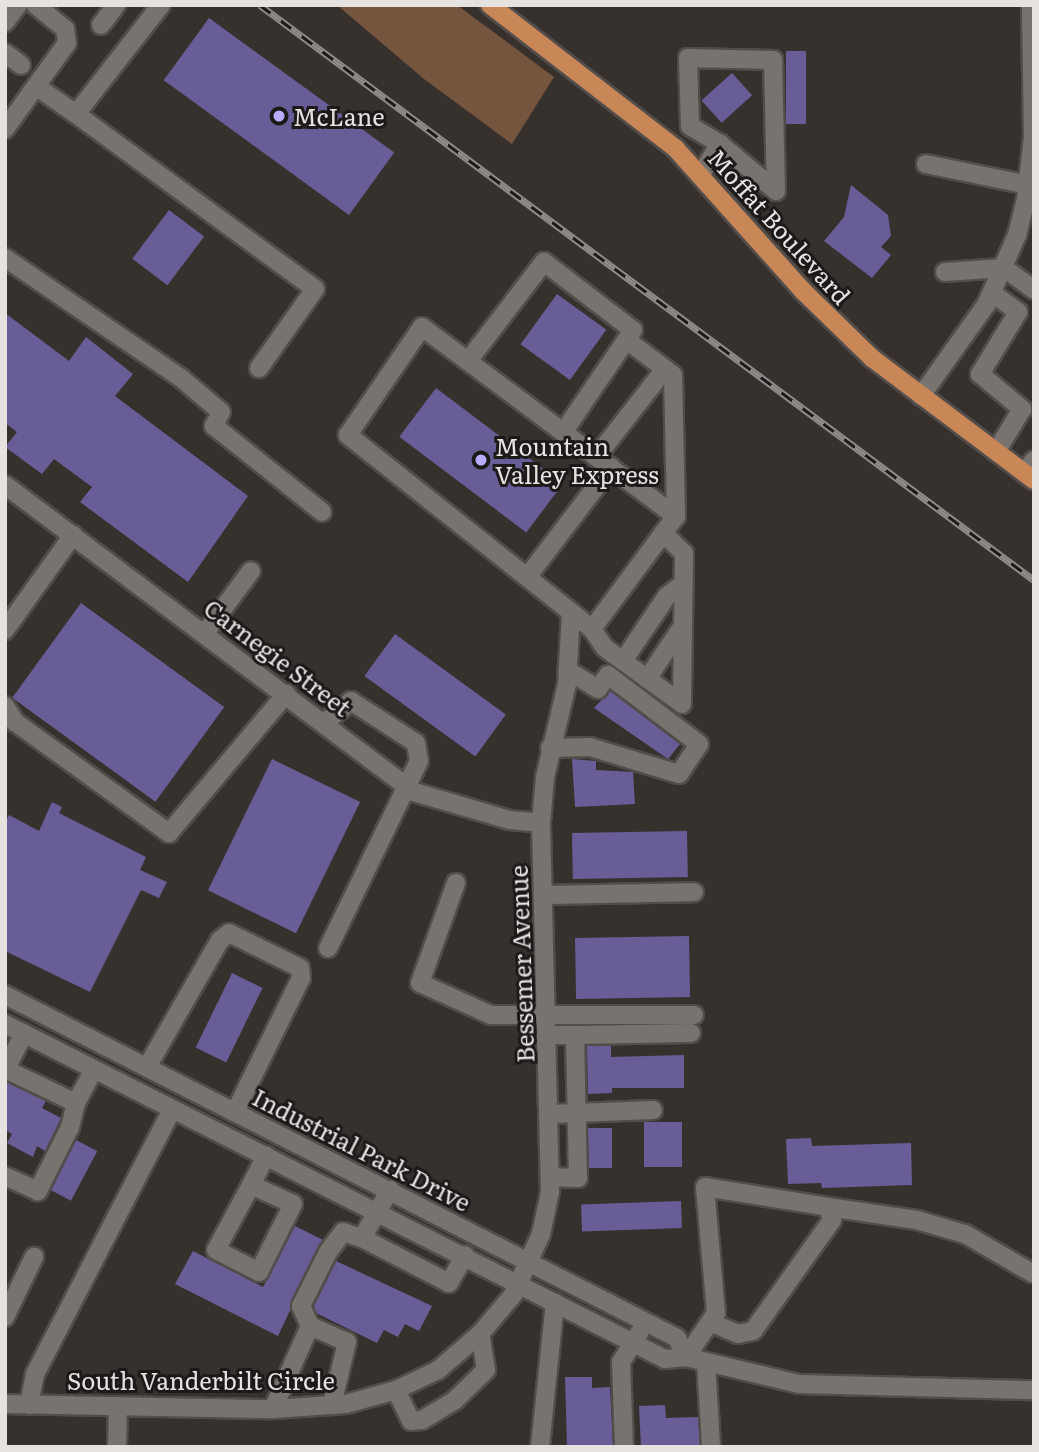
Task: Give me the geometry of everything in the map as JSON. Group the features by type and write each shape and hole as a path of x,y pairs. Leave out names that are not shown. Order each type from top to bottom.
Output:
{"main road":[{"name":"Moffat Boulevard","path":"490,5 572,65 701,174 802,290 872,358 996,452 1031,471"}],"street":[{"path":"5,22 18,5"},
{"path":"101,25 116,5"},
{"path":"76,114 161,5"},
{"path":"921,396 964,341 992,293 1004,268 1029,195 1033,137 1031,5"},
{"path":"5,129 57,61 68,36 45,8"},
{"path":"5,53 21,65"},
{"path":"688,58 773,60 776,191 720,144 690,126 688,58"},
{"path":"37,87 315,289 259,368"},
{"path":"701,174 720,144"},
{"path":"926,164 1029,195"},
{"path":"5,258 181,378 221,412 214,426 322,512"},
{"path":"468,361 544,262 632,330 628,341 564,431"},
{"path":"945,272 1004,268 1034,290"},
{"path":"992,293 1018,312 980,374 1022,409 996,452"},
{"path":"663,533 684,554 682,704 605,648 592,629 572,612 348,435 422,327 676,516"},
{"path":"592,629 676,516 673,375 628,341"},
{"path":"528,576 665,369"},
{"name":"Carnegie Street","path":"5,485 408,788 454,807 541,823"},
{"path":"5,631 73,535"},
{"path":"205,633 251,571"},
{"path":"623,662 667,596 684,583"},
{"name":"Bessemer Avenue","path":"521,1283 546,1215 550,1177 549,1015 541,823 550,748 567,670 572,612"},
{"path":"647,679 683,626"},
{"path":"550,748 590,747 679,774 699,744 608,675 598,689 567,670"},
{"path":"5,706 15,722 169,833 286,694"},
{"path":"324,723 351,701 416,743 419,761 328,948"},
{"path":"456,883 419,983 491,1015 694,1015"},
{"path":"544,895 694,892"},
{"path":"147,1067 220,940 229,933 300,968 301,978 235,1112"},
{"name":"Industrial Park Drive","path":"5,995 677,1338 686,1357"},
{"name":"Industrial Park Drive","path":"5,1024 521,1283 665,1359 686,1357 799,1384 1034,1390"},
{"path":"24,1033 6,1069 76,1103"},
{"path":"549,1035 691,1033"},
{"path":"550,1177 578,1178 575,1035"},
{"path":"5,1176 38,1191 69,1127 76,1103 94,1069"},
{"path":"29,1405 35,1374 173,1110"},
{"path":"550,1114 653,1110"},
{"path":"266,1156 216,1250 259,1272 307,1177"},
{"path":"251,1185 293,1204"},
{"path":"686,1357 716,1313 705,1187 917,1220 965,1234 1032,1273"},
{"path":"362,1238 390,1190"},
{"path":"710,1322 738,1334 753,1331 832,1220 828,1207"},
{"path":"332,1405 347,1342 310,1325 301,1306 328,1252 343,1231 449,1283 465,1255"},
{"path":"5,1317 34,1257"},
{"name":"South Vanderbilt Circle","path":"5,1404 273,1409 332,1405 396,1390 438,1370 480,1334 521,1283"},
{"path":"540,1447 555,1303"},
{"path":"624,1447 621,1362 645,1323"},
{"path":"273,1409 310,1325"},
{"path":"396,1390 411,1421 422,1420 455,1400 486,1370 480,1334"},
{"path":"706,1362 711,1447"},
{"path":"117,1447 118,1406"}],"shaded area":[{"path":"337,5 457,5 554,77 512,144 424,79"}],"building":[{"name":"McLane","path":"209,18 394,153 349,215 164,80"},
{"path":"786,51 806,51 806,124 786,124"},
{"path":"732,73 752,95 722,123 702,100"},
{"path":"851,185 888,215 891,236 881,247 891,255 872,278 824,241 844,217"},
{"path":"169,210 204,236 167,285 132,259"},
{"path":"557,294 606,330 570,380 521,344"},
{"path":"5,313 69,361 86,337 133,374 115,396 248,496 188,582 80,502 92,487 54,459 42,474 5,447 17,432 5,423"},
{"name":"Mountain Valley Express","path":"436,388 563,484 526,532 399,437"},
{"path":"81,603 224,707 155,802 12,698"},
{"path":"395,634 506,715 475,757 364,676"},
{"path":"610,691 680,744 668,759 594,708"},
{"path":"272,759 360,802 296,933 208,890"},
{"path":"572,759 596,761 596,770 633,772 635,804 575,807"},
{"path":"52,802 62,807 59,813 146,857 140,870 167,882 159,898 141,890 90,992 5,951 5,822 9,815 39,831"},
{"path":"687,831 688,877 573,879 572,833"},
{"path":"689,936 690,997 576,999 575,938"},
{"path":"232,973 263,988 226,1063 196,1048"},
{"path":"587,1046 611,1046 611,1057 684,1055 684,1088 612,1088 612,1093 588,1094"},
{"path":"6,1082 46,1101 42,1108 61,1118 45,1151 37,1146 33,1157 7,1143 12,1134 5,1130"},
{"path":"644,1122 682,1122 682,1167 644,1167"},
{"path":"588,1128 612,1128 612,1168 588,1168"},
{"path":"811,1138 812,1146 911,1143 912,1185 822,1188 821,1183 788,1184 786,1139"},
{"path":"76,1140 97,1151 71,1201 50,1189"},
{"path":"681,1201 682,1228 582,1231 581,1204"},
{"path":"295,1226 323,1240 278,1336 175,1284 193,1251 263,1287"},
{"path":"336,1261 432,1306 419,1331 405,1324 398,1337 384,1330 377,1343 316,1313 314,1306"},
{"path":"565,1377 592,1377 592,1388 610,1387 613,1447 567,1447"},
{"path":"665,1405 666,1418 698,1417 700,1447 641,1447 639,1406"}],"railway":[{"path":"260,5 1034,580"}],"place":[{"name":"McLane","path":"279,116"},
{"name":"Mountain Valley Express","path":"481,460"}]}
